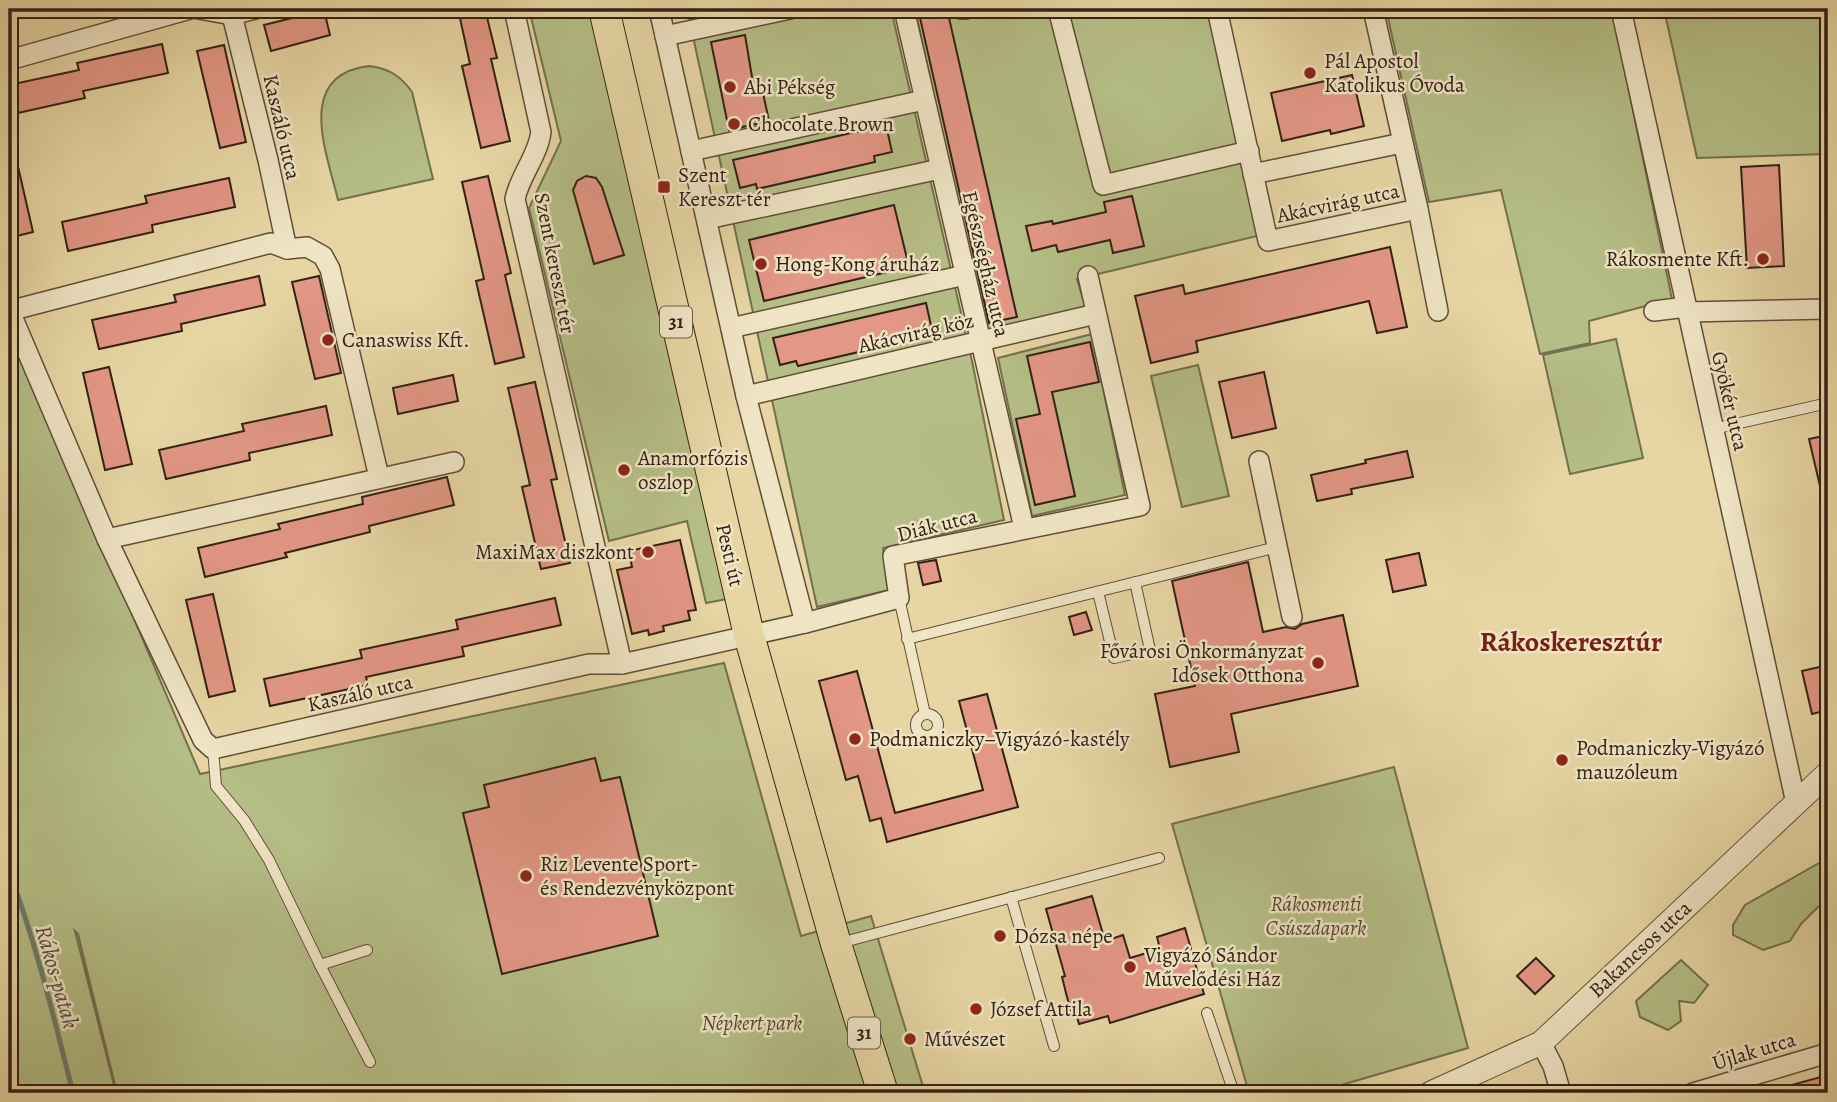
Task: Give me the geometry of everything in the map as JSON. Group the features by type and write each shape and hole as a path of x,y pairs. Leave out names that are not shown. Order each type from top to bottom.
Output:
{"main road":[{"name":"Pesti út","path":"604,9 749,635 836,944 883,1093"}],"street":[{"path":"9,60 190,9"},
{"path":"199,9 232,15 255,9"},
{"name":"Szent kereszt tér","path":"514,9 541,132 539,145 518,186 516,200 622,664"},
{"path":"659,9 746,396 804,623"},
{"path":"665,36 790,9"},
{"name":"Egészségház utca","path":"904,9 1024,528"},
{"path":"1058,9 1103,185 1249,150"},
{"path":"1217,9 1253,174 1402,143"},
{"path":"1373,9 1438,311"},
{"name":"Gyökér utca","path":"1621,9 1796,803"},
{"name":"Kaszáló utca","path":"232,15 268,160 286,249"},
{"path":"691,151 924,100"},
{"path":"707,219 940,169"},
{"name":"Akácvirág utca","path":"1253,174 1268,241 1418,209"},
{"path":"213,749 203,740 107,539 9,310 271,243 286,249 307,247 323,257 330,269 379,477"},
{"path":"731,328 965,275"},
{"path":"1088,276 1096,314"},
{"path":"1654,311 1828,309"},
{"name":"Akácvirág köz","path":"746,396 1096,314"},
{"name":"Diák utca","path":"899,598 893,556 1140,506 1096,314"},
{"path":"1259,461 1292,617"},
{"path":"107,539 454,462"},
{"path":"749,635 899,598"},
{"name":"Kaszáló utca","path":"213,749 589,664 622,664 749,635"},
{"name":"Bakancsos utca","path":"1431,1093 1541,1042 1828,773"},
{"path":"1541,1042 1562,1092"},
{"name":"Újlak utca","path":"1693,1093 1828,1053"}],"lane":[{"path":"1713,429 1828,403"},
{"path":"907,639 1277,547"},
{"path":"1098,592 1114,658 1150,650 1135,582"},
{"path":"899,598 925,714"},
{"path":"213,749 216,786 244,820 268,860 370,1062"},
{"path":"836,944 1159,858"},
{"path":"1011,897 1054,1046"},
{"path":"320,965 367,950"},
{"path":"1207,1013 1234,1093"}],"green space":[{"path":"529,9 591,9 727,599 706,603 687,521 609,541 529,208 561,141"},
{"path":"687,9 891,9 972,361 1004,520 883,548 889,590 817,607"},
{"path":"915,9 1211,9 1257,236 1077,279 1086,309 986,330"},
{"path":"1386,9 1612,9 1672,299 1589,321 1590,343 1540,354 1501,190 1429,202"},
{"path":"1664,9 1828,9 1828,154 1697,158"},
{"path":"369,66 394,74 412,92 433,179 338,200 323,139 323,100 331,84 346,72"},
{"name":"Népkert park","path":"9,325 200,774 724,663 801,936 871,916 925,1093 117,1093 78,934 75,931 116,1093 9,1093"},
{"path":"1092,334 1125,495 1032,516 998,358"},
{"path":"1616,339 1643,458 1570,474 1543,355"},
{"path":"1198,365 1229,496 1182,507 1151,376"},
{"name":"Rákosmenti Csúszdapark","path":"1394,767 1468,1048 1314,1093 1249,1093 1172,824"},
{"path":"1828,858 1828,897 1801,924 1790,941 1763,950 1733,935 1733,925 1745,905"},
{"path":"1681,960 1708,985 1694,1003 1679,1001 1681,1021 1668,1030 1640,1017 1636,1001"}],"building":[{"path":"458,9 485,9 497,58 491,59 510,141 481,148 462,66 470,64"},
{"path":"918,9 947,9 1017,317 989,323"},
{"path":"324,10 330,35 271,51 264,25"},
{"path":"745,35 755,95 763,93 769,121 729,130 711,42"},
{"path":"162,44 168,73 83,91 85,98 9,115 9,85 79,70 77,63"},
{"path":"224,45 246,142 220,148 197,51"},
{"path":"1352,75 1364,126 1331,134 1330,130 1282,141 1271,93"},
{"path":"886,125 892,152 874,156 875,162 757,189 756,184 740,188 733,160"},
{"path":"9,149 14,149 33,232 9,238"},
{"path":"1779,165 1784,266 1747,268 1741,167"},
{"path":"488,176 511,273 505,275 524,357 495,364 476,281 484,279 462,182"},
{"path":"586,176 596,178 602,187 624,255 594,264 573,190 577,181"},
{"path":"229,178 235,207 152,225 153,232 68,251 62,222 147,203 145,196"},
{"path":"1132,196 1144,246 1113,253 1110,240 1058,252 1056,245 1032,251 1026,226 1052,221 1053,224 1106,212 1104,202"},
{"path":"894,205 909,267 764,301 749,240"},
{"path":"1390,247 1407,327 1377,333 1369,301 1196,341 1198,352 1151,363 1135,296 1183,285 1185,294"},
{"path":"259,276 265,305 181,324 182,331 99,349 92,320 176,302 174,295"},
{"path":"319,276 341,373 315,379 292,282"},
{"path":"926,303 932,330 914,334 915,339 798,366 796,361 780,365 773,338"},
{"path":"1090,342 1099,382 1052,392 1075,496 1035,505 1016,419 1040,414 1027,356"},
{"path":"109,367 132,464 105,470 83,373"},
{"path":"1264,372 1276,428 1232,438 1219,382"},
{"path":"453,375 458,401 398,414 393,388"},
{"path":"535,382 557,479 551,480 570,563 541,569 522,487 530,485 508,388"},
{"path":"326,406 332,435 249,453 250,460 166,479 159,450 244,431 242,424"},
{"path":"1828,435 1828,499 1823,499 1809,439"},
{"path":"1407,451 1413,477 1351,489 1352,494 1317,501 1311,475"},
{"path":"447,477 454,505 369,526 370,532 285,553 287,557 205,577 198,548 280,529 278,524 363,504 362,497"},
{"path":"680,540 696,610 688,611 690,620 663,626 664,631 649,635 648,630 632,634 617,570 632,567 629,551"},
{"path":"1419,553 1426,585 1393,592 1386,560"},
{"path":"936,560 941,581 923,585 918,563"},
{"name":"Fővárosi Önkormányzat Idősek Otthona","path":"1248,562 1263,632 1286,627 1295,629 1302,624 1343,615 1358,686 1231,714 1239,752 1170,767 1155,694 1195,686 1172,581"},
{"path":"213,594 235,691 209,697 186,600"},
{"path":"555,598 561,625 462,647 464,656 366,677 368,685 270,706 264,679 362,658 360,650 458,629 456,620"},
{"path":"1086,612 1092,630 1074,635 1069,617"},
{"path":"1828,665 1828,710 1812,714 1802,671"},
{"name":"Podmaniczky–Vigyázó-kastély","path":"857,671 895,813 983,790 959,701 987,694 1018,807 887,842 881,818 870,821 858,776 846,780 819,681"},
{"name":"Riz Levente Sport- és Rendezvényközpont","path":"595,758 601,781 620,777 658,936 502,974 463,813 489,807 484,785"},
{"name":"Vigyázó Sándor Művelődési Ház","path":"1092,896 1105,941 1123,935 1130,958 1160,949 1157,937 1185,928 1204,994 1110,1023 1108,1016 1079,1024 1076,1013 1072,1014 1067,997 1062,977 1065,976 1046,909"},
{"path":"1536,958 1554,976 1535,994 1517,976"},
{"path":"1828,1075 1828,1093 1777,1093 1777,1089"}],"waterway":[{"name":"Rákos-patak","path":"9,871 36,953 73,1093"}],"place":[{"name":"Pál Apostol Katolikus Óvoda","path":"1310,73"},
{"name":"Abi Pékség","path":"730,87"},
{"name":"Chocolate Brown","path":"734,124"},
{"name":"Szent Kereszt tér","path":"664,187"},
{"name":"Rákosmente Kft.","path":"1763,259"},
{"name":"Hong-Kong áruház","path":"761,264"},
{"name":"Canaswiss Kft.","path":"328,340"},
{"name":"Anamorfózis oszlop","path":"624,470"},
{"name":"MaxiMax diszkont","path":"648,552"},
{"name":"Fővárosi Önkormányzat Idősek Otthona","path":"1318,663"},
{"name":"Podmaniczky–Vigyázó-kastély","path":"855,739"},
{"name":"Podmaniczky-Vigyázó mauzóleum","path":"1562,760"},
{"name":"Riz Levente Sport- és Rendezvényközpont","path":"526,876"},
{"name":"Dózsa népe","path":"1000,936"},
{"name":"Vigyázó Sándor Művelődési Ház","path":"1130,967"},
{"name":"József Attila","path":"976,1009"},
{"name":"Művészet","path":"910,1039"}],"district":[{"name":"Rákoskeresztúr","path":"1571,642"}]}
